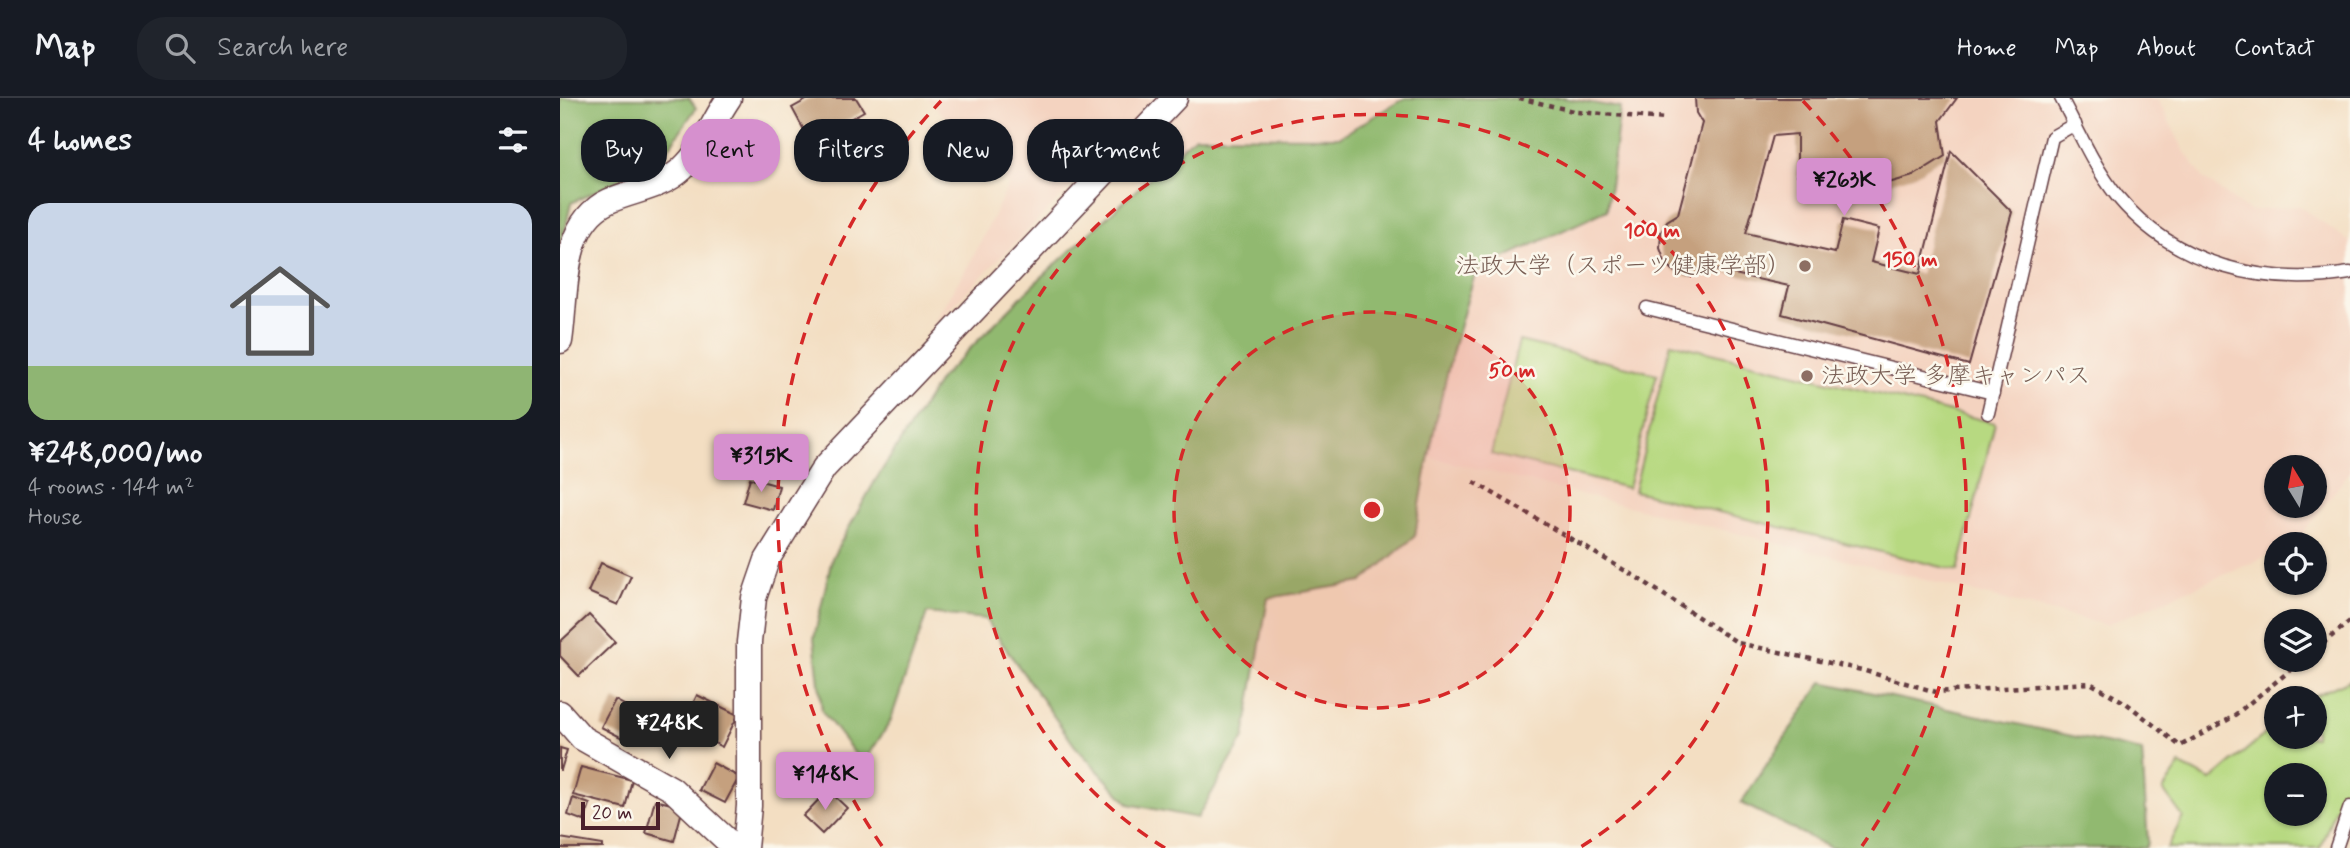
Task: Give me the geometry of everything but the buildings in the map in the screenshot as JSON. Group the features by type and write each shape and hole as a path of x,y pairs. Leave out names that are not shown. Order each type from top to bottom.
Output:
{"street":[{"path":"560,341 567,273 582,223 603,205 663,183 680,171 699,148 729,98"},
{"path":"745,848 749,806 749,642 754,598 767,560 824,468 1175,98"},
{"path":"560,713 582,738 672,789 735,848"}],"lane":[{"path":"2061,98 2116,195 2143,222 2183,248 2221,268 2270,277 2317,278 2350,272"},
{"path":"1989,413 2052,137 2075,124"},
{"path":"1647,308 1993,393"},
{"path":"2336,848 2350,807"}],"path":[{"path":"1518,98 1577,112 1666,119"},
{"path":"1474,482 1642,580 1738,643 1862,670 1936,692 2090,683 2126,703 2180,746 2231,718 2288,672"},
{"path":"2327,640 2350,621"}],"shaded area":[{"name":"法政大学 多摩キャンパス","path":"927,98 2157,98 2185,152 2204,179 2249,211 2299,206 2350,242 2350,471 2328,500 2328,455 2264,455 2264,518 2315,518 2304,532 2264,532 2264,558 2106,625 1298,424 1174,250 1167,182 1184,182 1184,119 1027,119 1027,182 1076,182 931,327 972,259 1009,184 1007,182 1013,182 1013,119 947,119"}],"green space":[{"path":"560,98 689,98 696,108 688,119 681,119 681,130 667,150 667,119 581,119 581,182 616,182 571,203 560,254"},
{"path":"1405,98 1564,98 1620,108 1607,210 1476,271 1440,402 1415,536 1362,582 1268,598 1244,738 1197,818 1129,804 1075,746 985,619 927,613 890,722 863,764 822,711 814,638 832,558 875,481 941,378 1032,286 1145,182 1184,182 1184,146 1195,136 1339,137"},
{"path":"1519,341 1657,374 1628,488 1491,454"},
{"path":"1671,343 1995,423 1958,571 1634,491"},
{"path":"2350,680 2350,789 2334,811 2320,848 2167,848 2183,817 2163,790 2180,765 2211,780 2264,735 2264,749 2327,749 2327,690"},
{"path":"1822,682 2142,751 2148,843 2145,848 1831,848 1741,803"}],"place":[{"name":"法政大学（スポーツ健康学部）","path":"1805,266"},
{"name":"法政大学 多摩キャンパス","path":"1807,376"}]}
